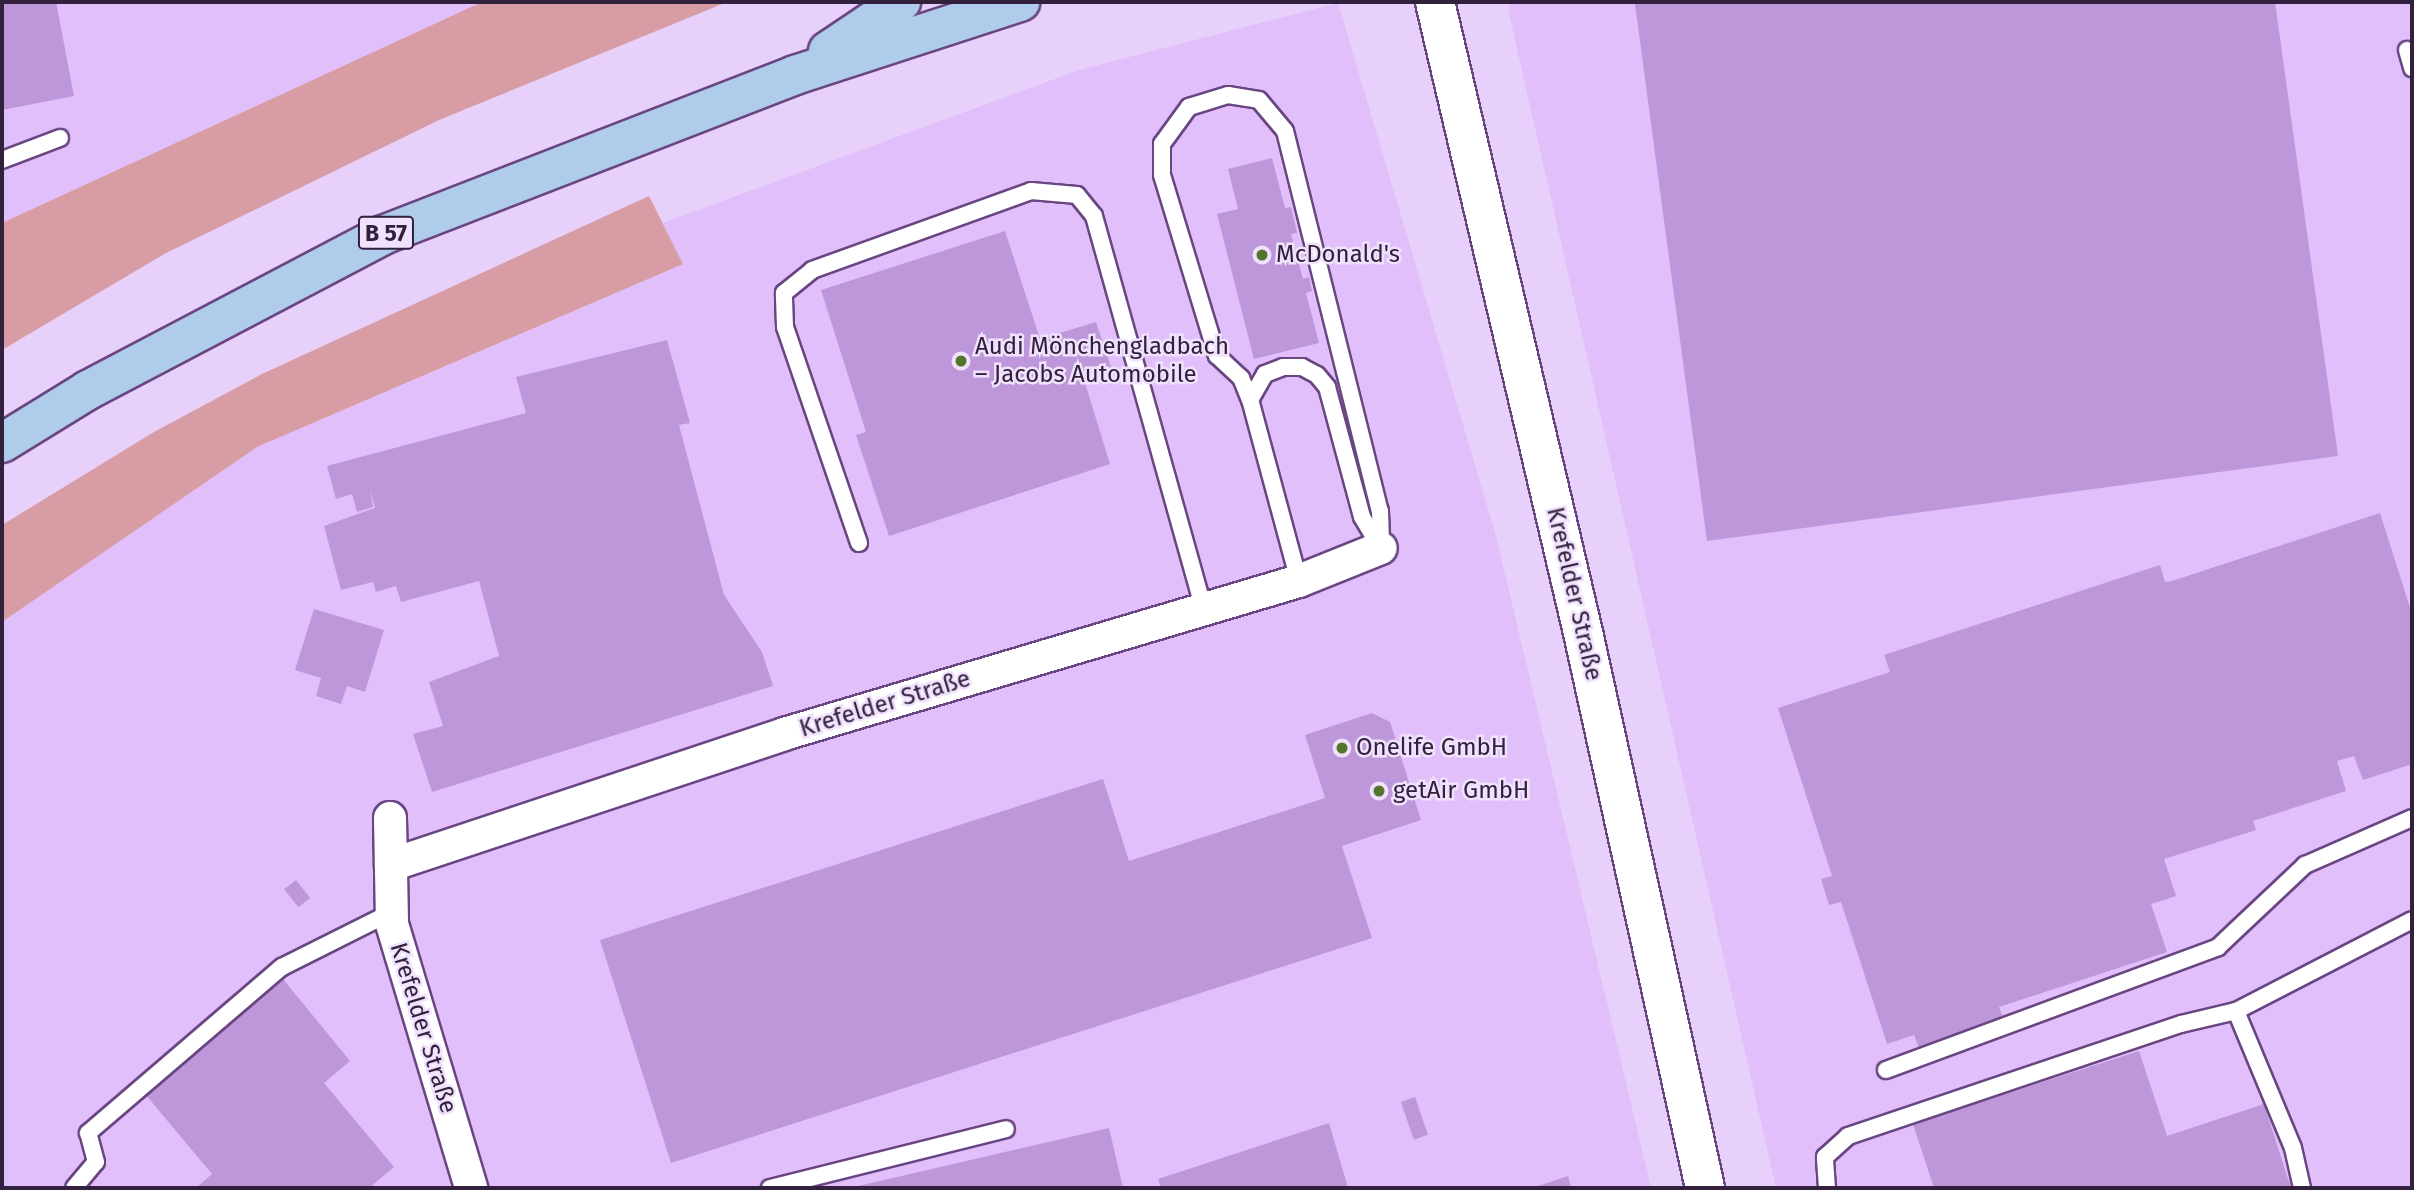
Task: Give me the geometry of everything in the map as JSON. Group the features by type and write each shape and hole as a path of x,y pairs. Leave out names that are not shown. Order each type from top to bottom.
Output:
{"main road":[{"path":"795,75 901,2"},
{"name":"B 57","path":"2,443 88,390 383,235 795,75 1020,2"}],"street":[{"name":"Krefelder Straße","path":"1435,2 1581,624 1705,1188"},
{"name":"Krefelder Straße","path":"391,865 784,734 1299,581 1381,548"},
{"name":"Krefelder Straße","path":"390,818 392,912 471,1188"}],"lane":[{"path":"2407,50 2412,68"},
{"path":"1299,581 1250,400 1241,378 1217,356 1162,175 1162,144 1189,107 1228,95 1259,100 1285,131 1380,511 1381,548"},
{"path":"2,160 60,138"},
{"path":"859,542 785,327 784,293 811,270 1031,191 1077,195 1094,216 1204,609"},
{"path":"1250,400 1265,374 1283,367 1302,367 1317,375 1327,387 1362,517 1381,548"},
{"path":"1886,1070 2218,947 2305,865 2412,818"},
{"path":"74,1188 96,1162 88,1133 282,967 392,912"},
{"path":"1827,1188 1825,1157 1849,1136 2181,1024 2236,1011 2412,920"},
{"path":"2236,1011 2293,1147 2301,1188"},
{"path":"770,1188 1006,1129"}],"shaded area":[{"path":"2,2 482,2 2,223"},
{"path":"482,2 727,2 439,120 166,253 2,350 2,223"},
{"path":"1511,2 2412,2 2412,1188 1776,1188 1508,9"},
{"path":"1338,3 1496,536 1651,1188 2,1188 2,622 257,447 683,264 663,223 1079,70"},
{"path":"649,196 683,264 257,447 2,622 2,525 154,432 262,374"}],"building":[{"path":"2,2 56,2 74,96 2,110"},
{"path":"2275,2 2338,456 1707,541 1635,4"},
{"name":"McDonald's","path":"1272,158 1285,208 1291,207 1297,233 1291,234 1303,279 1309,277 1312,291 1306,293 1319,343 1254,359 1217,214 1238,209 1228,169"},
{"name":"Audi Mönchengladbach – Jacobs Automobile","path":"1005,231 1040,339 1096,322 1113,373 1085,383 1110,464 889,536 856,435 866,432 821,290"},
{"path":"667,340 690,423 679,425 724,595 762,652 773,686 432,792 413,734 443,726 429,682 499,656 479,581 401,602 396,586 376,592 373,582 341,590 324,526 375,508 370,490 373,507 357,512 352,494 336,499 327,466 526,413 516,377"},
{"path":"2380,513 2412,614 2412,764 2363,780 2354,756 2337,761 2346,791 2253,821 2256,830 2164,859 2176,896 2151,904 2167,952 1999,1007 2004,1020 1919,1048 1914,1035 1887,1044 1841,902 1829,905 1821,879 1832,876 1778,708 1890,672 1884,655 2160,565 2165,582 2172,581"},
{"path":"314,609 384,630 365,692 347,686 341,704 316,696 321,678 295,670"},
{"path":"1372,713 1390,722 1421,820 1342,846 1372,938 671,1163 600,940 1103,779 1129,861 1325,798 1305,735"},
{"path":"296,880 310,898 298,907 284,889"},
{"path":"283,979 350,1061 324,1083 394,1167 369,1188 196,1188 212,1174 145,1094"},
{"path":"2139,1051 2167,1136 2264,1104 2291,1188 1934,1188 1913,1124"},
{"path":"1415,1097 1428,1135 1414,1140 1401,1102"},
{"path":"1329,1123 1348,1188 1161,1188 1158,1179"},
{"path":"1109,1128 1123,1188 854,1188 854,1187"},
{"path":"1568,1176 1571,1188 1532,1188"}],"place":[{"name":"McDonald's","path":"1262,255"},
{"name":"Audi Mönchengladbach – Jacobs Automobile","path":"961,361"},
{"name":"Onelife GmbH","path":"1342,748"},
{"name":"getAir GmbH","path":"1379,791"}]}
